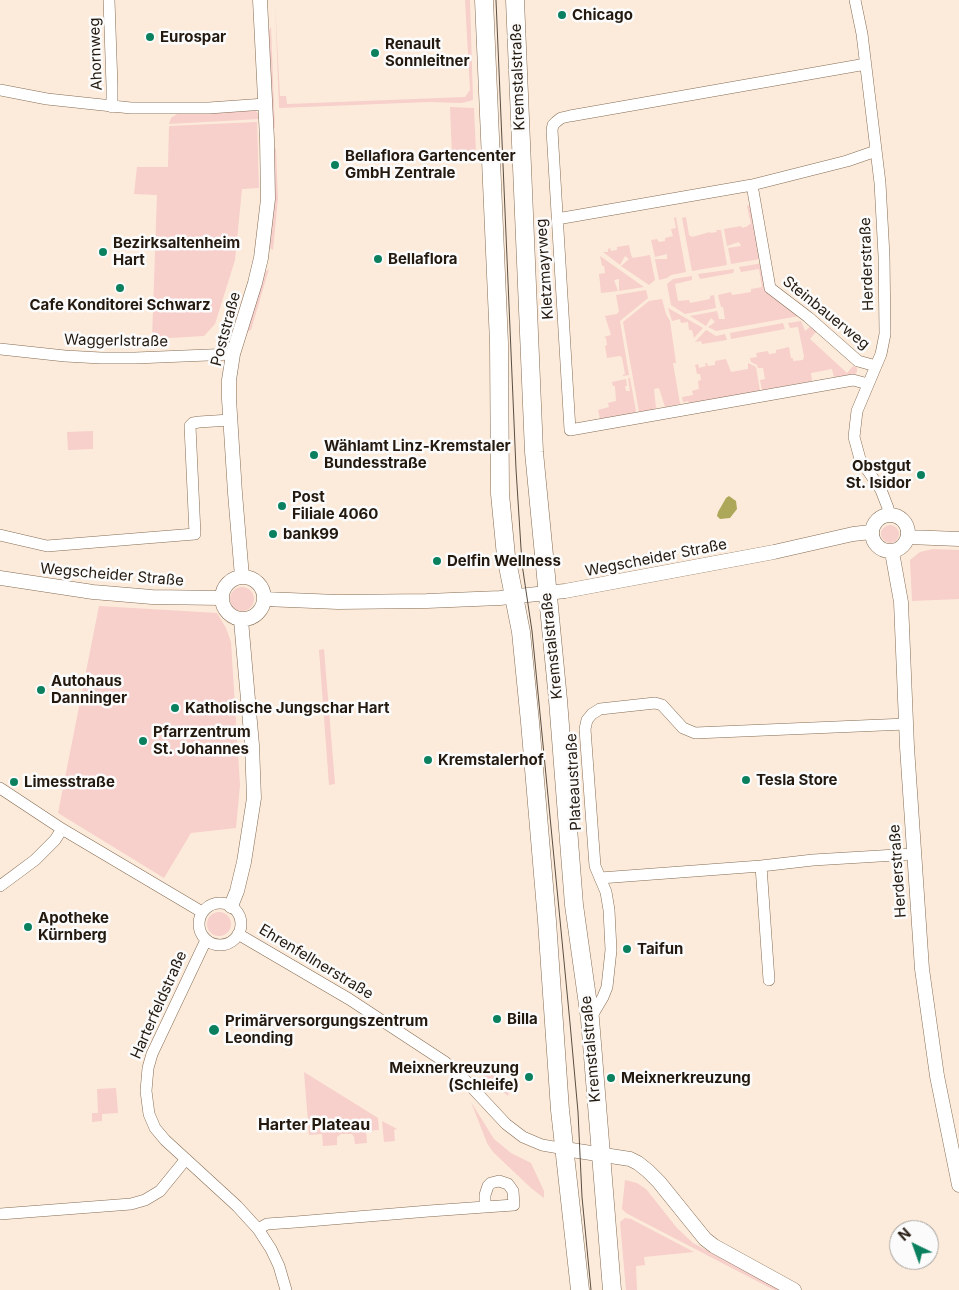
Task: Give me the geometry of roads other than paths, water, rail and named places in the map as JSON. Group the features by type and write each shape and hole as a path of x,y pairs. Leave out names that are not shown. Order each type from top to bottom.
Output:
{"main road":[{"name":"Kremstalstraße","path":"484,0 499,342 500,494 506,556 521,632 552,983 560,1110 565,1149"},
{"name":"Kremstalstraße","path":"515,0 534,452 574,905 590,1019 612,1290"},
{"path":"565,1149 580,1290"}],"street":[{"name":"Ahornweg","path":"109,0 112,107"},
{"name":"Poststraße","path":"242,577 230,420 229,380 233,354 255,283 265,229 268,185 260,0"},
{"name":"Herderstraße","path":"855,0 866,64 880,183 884,256 885,334 881,354 857,411 854,437 860,459 881,490 888,508 888,515"},
{"name":"Kletzmayrweg","path":"866,64 561,118 553,125 552,130 570,430 853,380 868,384"},
{"path":"0,90 47,99 112,107 165,109 265,104"},
{"path":"557,219 752,185 876,152"},
{"name":"Steinbauerweg","path":"752,185 770,288 808,317 858,361 876,366"},
{"name":"Waggerlstraße","path":"0,349 101,358 233,354"},
{"path":"0,535 47,546 195,534 190,426 192,423 230,420"},
{"path":"888,515 895,516 905,522 908,532 908,537 903,546 892,552 881,550 875,545 871,532 877,520 888,515"},
{"name":"Wegscheider Straße","path":"264,599 380,602 547,593 579,589 871,532"},
{"path":"908,537 959,539"},
{"name":"Herderstraße","path":"892,552 901,602 913,854 925,1002 937,1076 959,1184"},
{"path":"242,577 248,577 257,582 263,592 264,599 262,608 258,613 242,620 225,610 222,592 228,583 242,577"},
{"name":"Wegscheider Straße","path":"0,578 93,592 152,597 222,598"},
{"path":"206,940 199,927 202,912 216,903 231,906 244,862 254,798 254,771 242,620"},
{"name":"Plateaustraße","path":"590,1019 603,997 610,973 612,950 606,892 595,866 585,729 587,720 592,714 600,710 655,704 662,705 683,728 695,733 906,724"},
{"path":"0,788 62,829 202,912"},
{"path":"0,886 35,860 62,829"},
{"path":"600,878 761,866 813,860 913,854"},
{"path":"761,866 769,980"},
{"name":"Ehrenfellnerstraße","path":"206,940 221,945 233,940 238,934 240,921 236,910 231,906"},
{"name":"Ehrenfellnerstraße","path":"238,934 349,999 445,1062 464,1079 506,1124 523,1137 542,1145 638,1163 648,1170 659,1182 705,1239 714,1246 794,1290"},
{"name":"Harterfeldstraße","path":"206,940 152,1054 148,1068 147,1100 155,1128 165,1140 237,1206 258,1229 279,1266 286,1290"},
{"path":"0,1214 131,1204 145,1200 160,1191 186,1159"},
{"path":"258,1229 267,1224 486,1207"}],"tram line":[{"path":"496,0 516,469 522,564 532,631 570,1023 578,1112 582,1197 591,1290"}],"place":[{"name":"Chicago","path":"562,15"},
{"name":"Eurospar","path":"150,37"},
{"name":"Renault Sonnleitner","path":"375,53"},
{"name":"Bellaflora Gartencenter GmbH Zentrale","path":"335,165"},
{"name":"Bezirksaltenheim Hart","path":"103,252"},
{"name":"Bellaflora","path":"378,259"},
{"name":"Cafe Konditorei Schwarz","path":"120,288"},
{"name":"Wählamt Linz-Kremstaler Bundesstraße","path":"314,455"},
{"name":"Obstgut St. Isidor","path":"921,475"},
{"name":"Post Filiale 4060","path":"282,506"},
{"name":"bank99","path":"273,534"},
{"name":"Delfin Wellness","path":"437,561"},
{"name":"Autohaus Danninger","path":"41,690"},
{"name":"Katholische Jungschar Hart","path":"175,708"},
{"name":"Pfarrzentrum St. Johannes","path":"143,741"},
{"name":"Kremstalerhof","path":"428,760"},
{"name":"Tesla Store","path":"746,780"},
{"name":"Limesstraße","path":"14,782"},
{"name":"Apotheke Kürnberg","path":"28,927"},
{"name":"Taifun","path":"627,949"},
{"name":"Billa","path":"497,1019"},
{"name":"Primärversorgungszentrum Leonding","path":"214,1030"},
{"name":"Meixnerkreuzung (Schleife)","path":"529,1077"},
{"name":"Meixnerkreuzung","path":"611,1078"}],"district":[{"name":"Harter Plateau","path":"314,1125"}]}
